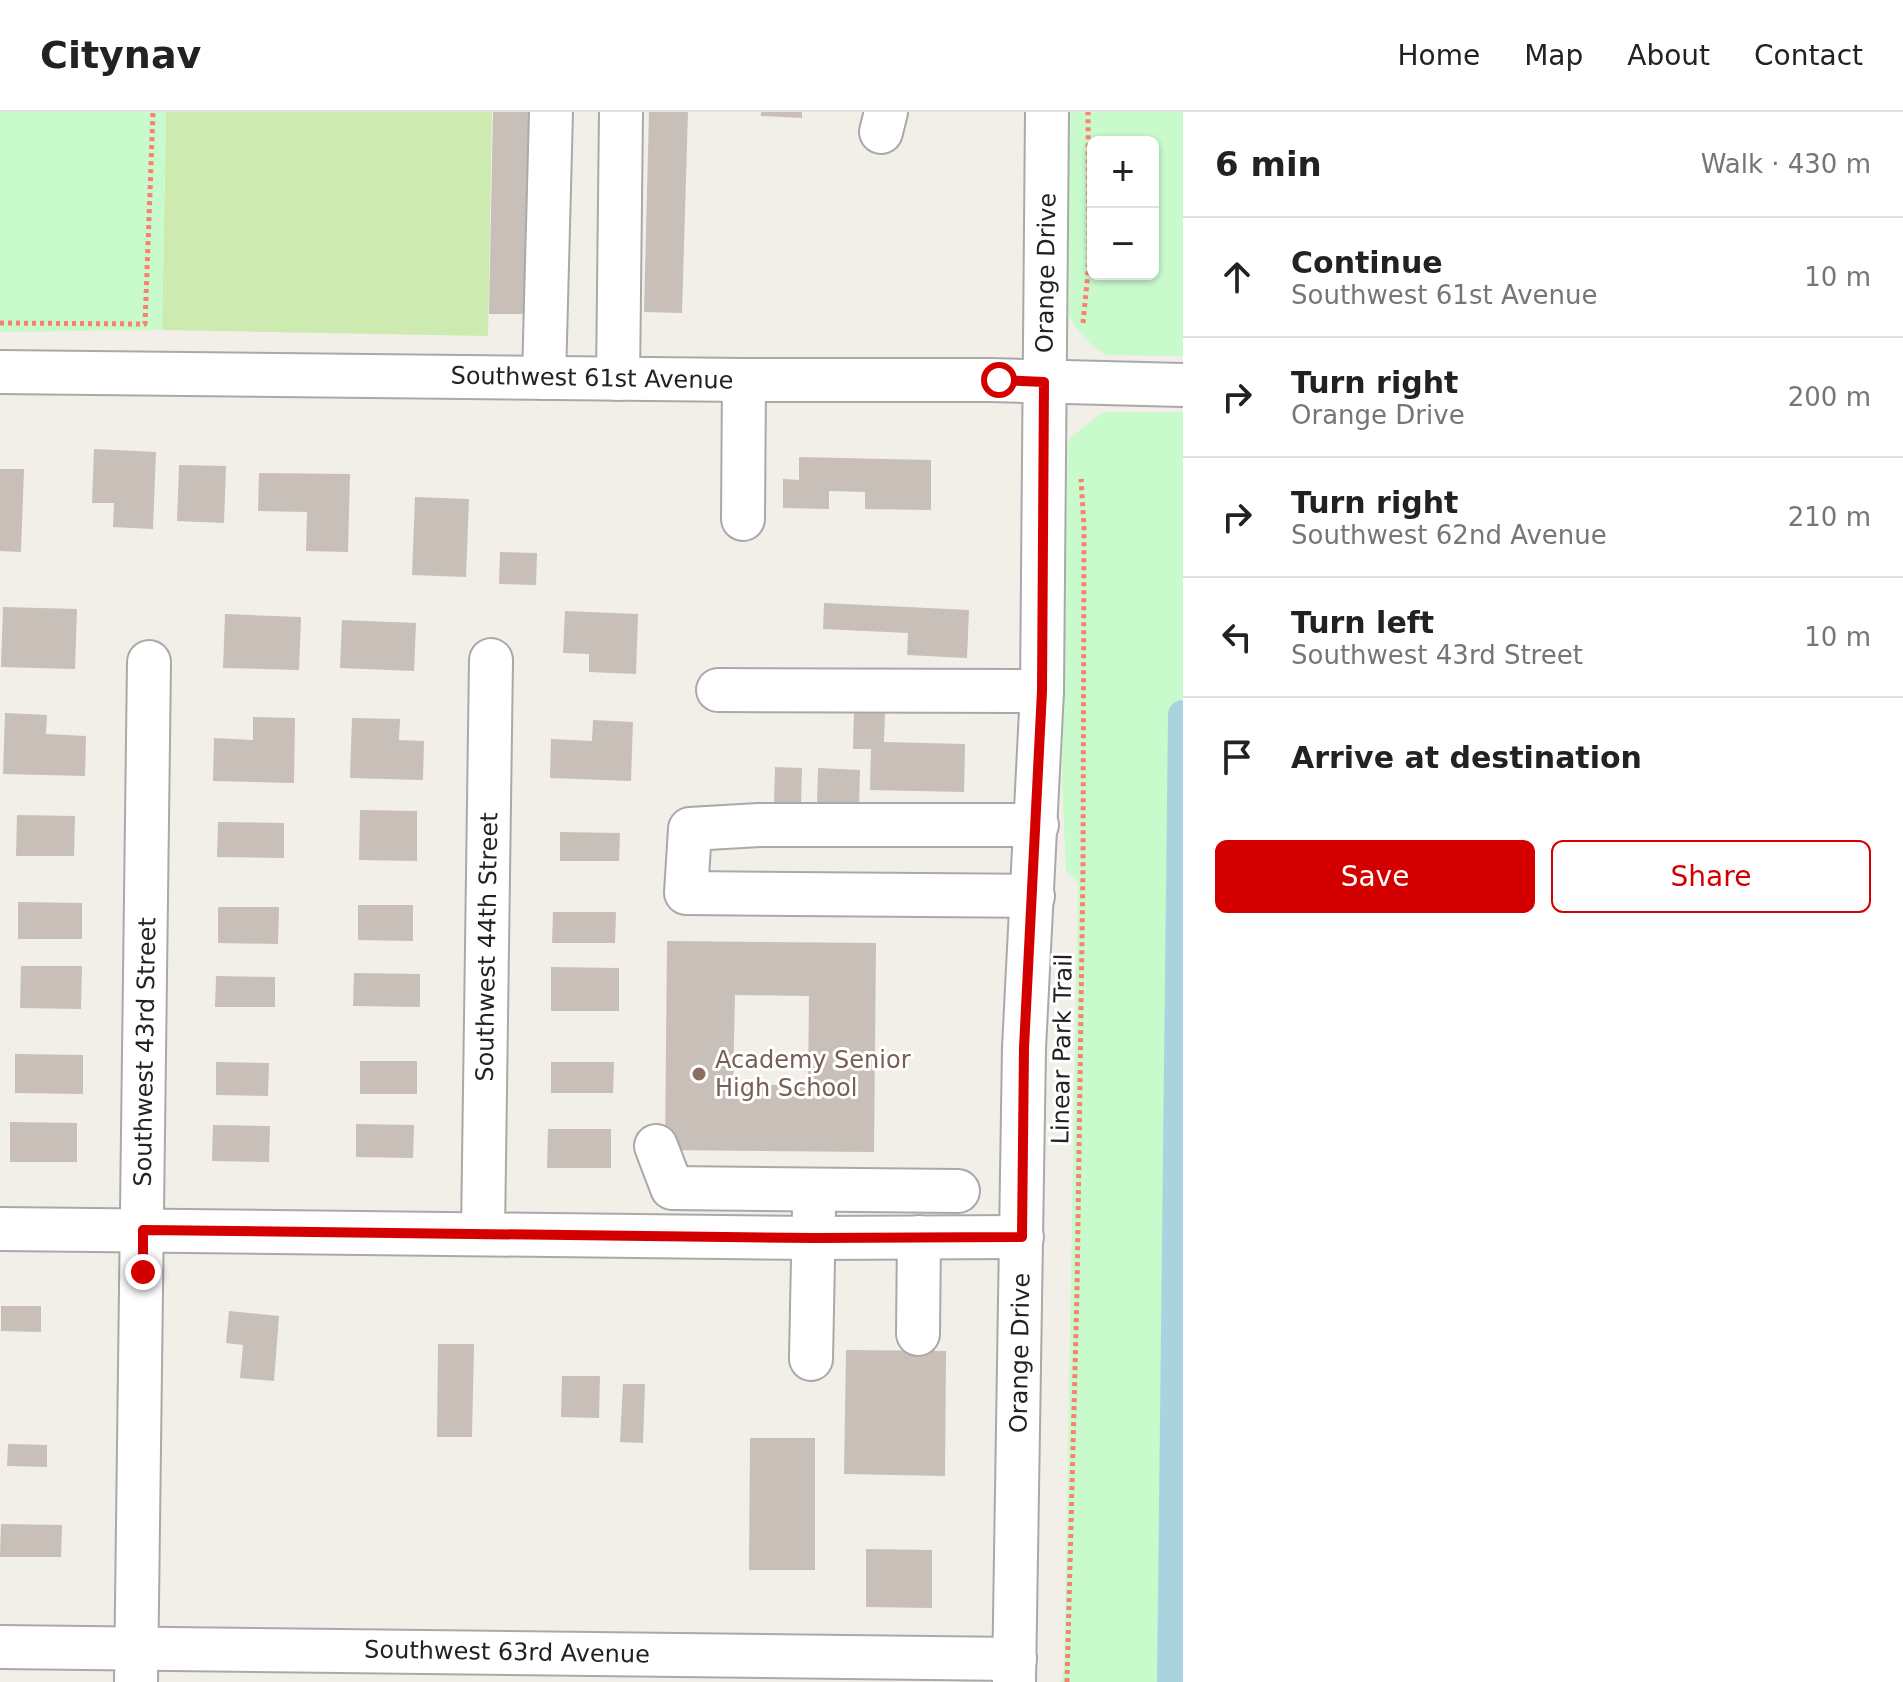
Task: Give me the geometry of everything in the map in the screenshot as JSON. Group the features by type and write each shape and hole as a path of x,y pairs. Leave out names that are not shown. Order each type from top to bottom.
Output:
{"street":[{"path":"544,378 551,112"},
{"path":"618,379 621,112"},
{"name":"Orange Drive","path":"1015,1670 1024,1048 1042,691 1047,112"},
{"name":"Southwest 61st Avenue","path":"0,372 990,380 1183,385"},
{"path":"743,519 744,380"},
{"name":"Southwest 44th Street","path":"483,1233 491,660"},
{"name":"Southwest 43rd Street","path":"136,1665 149,662"},
{"path":"718,690 1042,691"},
{"path":"1033,896 686,893 690,829 759,825 1037,825"},
{"path":"656,1146 672,1188 958,1191"},
{"path":"811,1359 814,1188"},
{"path":"0,1229 814,1238 1022,1237"},
{"path":"918,1334 919,1237"},
{"name":"Southwest 63rd Avenue","path":"0,1647 136,1665 1015,1670"}],"path":[{"path":"0,323 145,324 153,112"},
{"path":"1082,332 1089,262 1088,112"},
{"name":"Linear Park Trail","path":"1067,1682 1077,1308 1083,869 1084,527 1080,468"}],"green space":[{"path":"0,112 166,112 162,330 0,332"},
{"path":"166,112 492,112 488,336 162,330"},
{"path":"1069,112 1183,112 1183,356 1106,355 1084,338 1069,316"},
{"path":"1103,412 1183,412 1183,1682 1061,1682 1064,1669 1078,883 1066,871 1062,782 1068,440"}],"building":[{"path":"493,112 529,112 527,314 489,314"},
{"path":"649,112 688,112 682,313 644,312"},
{"path":"761,112 802,112 802,118 761,116"},
{"path":"94,449 156,452 153,529 113,527 114,503 92,503"},
{"path":"799,457 931,460 931,510 865,509 865,492 829,491 829,509 783,508 783,479 799,480"},
{"path":"179,465 226,466 224,523 177,521"},
{"path":"0,469 24,469 21,552 0,551"},
{"path":"259,473 350,474 348,552 306,551 307,512 258,511"},
{"path":"415,497 469,499 466,577 412,575"},
{"path":"500,552 537,553 536,585 499,584"},
{"path":"824,603 969,610 967,658 907,655 908,633 823,629"},
{"path":"3,607 77,609 75,669 1,667"},
{"path":"565,611 638,614 636,674 589,672 589,654 563,653"},
{"path":"225,614 301,617 299,670 223,668"},
{"path":"342,620 416,623 414,671 340,668"},
{"path":"854,712 885,712 884,742 965,744 964,792 870,790 871,749 853,749"},
{"path":"5,713 47,715 46,734 86,736 85,776 3,774"},
{"path":"253,717 295,718 294,783 213,781 214,738 253,740"},
{"path":"352,718 400,719 399,740 424,741 423,780 350,778"},
{"path":"593,720 633,722 631,781 550,778 551,739 592,741"},
{"path":"775,767 802,768 801,806 774,805"},
{"path":"818,768 860,770 859,807 817,805"},
{"path":"360,810 417,811 417,861 359,860"},
{"path":"17,815 75,816 74,856 16,856"},
{"path":"218,822 284,823 284,858 217,857"},
{"path":"560,832 620,833 619,861 560,861"},
{"path":"18,902 82,903 82,939 18,939"},
{"path":"358,905 413,905 413,941 358,940"},
{"path":"218,907 279,907 278,944 218,943"},
{"path":"553,912 616,912 615,943 552,943"},
{"path":"667,941 876,943 874,1152 665,1150","holes":["735,995 809,996 808,1085 733,1085"]},
{"path":"21,966 82,966 81,1009 20,1008"},
{"path":"551,967 619,968 619,1011 551,1011"},
{"path":"354,973 420,974 420,1007 353,1006"},
{"path":"216,976 275,977 275,1007 215,1007"},
{"path":"15,1054 83,1055 83,1094 15,1093"},
{"path":"360,1061 417,1061 417,1094 360,1094"},
{"path":"216,1062 269,1063 268,1096 216,1095"},
{"path":"551,1062 614,1062 613,1093 551,1093"},
{"path":"10,1122 77,1123 77,1162 10,1162"},
{"path":"356,1124 414,1125 413,1158 356,1157"},
{"path":"213,1125 270,1126 269,1162 212,1161"},
{"path":"548,1129 611,1129 611,1168 547,1168"},
{"path":"1,1306 41,1306 41,1332 1,1331"},
{"path":"229,1311 279,1316 274,1381 240,1378 243,1345 226,1343"},
{"path":"438,1344 474,1344 472,1437 437,1437"},
{"path":"846,1350 946,1351 945,1476 844,1474"},
{"path":"562,1376 600,1376 599,1418 561,1417"},
{"path":"623,1384 645,1384 643,1443 620,1442"},
{"path":"750,1438 815,1438 815,1570 749,1570"},
{"path":"8,1444 47,1445 47,1467 7,1466"},
{"path":"1,1524 62,1525 61,1557 0,1557"},
{"path":"866,1549 932,1550 932,1608 866,1607"}],"waterway":[{"path":"1172,1682 1183,715"}],"place":[{"name":"Academy Senior High School","path":"699,1074"}],"route":[{"path":"143,1272 143,1230 814,1238 1022,1237 1024,1048 1042,691 1044,382 999,380"}]}
